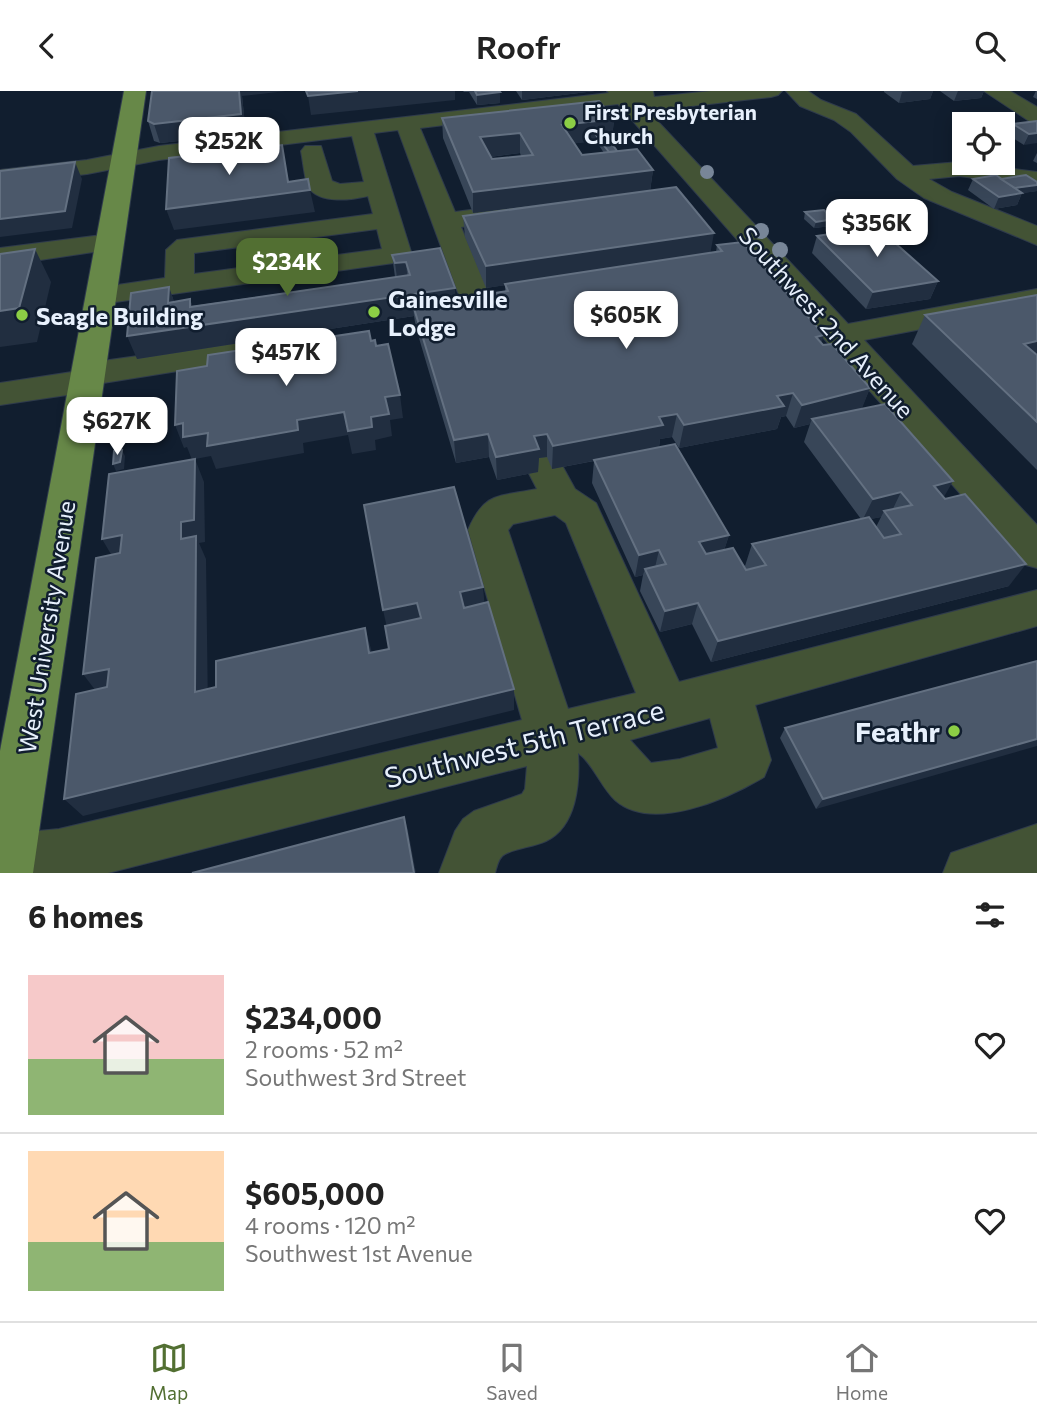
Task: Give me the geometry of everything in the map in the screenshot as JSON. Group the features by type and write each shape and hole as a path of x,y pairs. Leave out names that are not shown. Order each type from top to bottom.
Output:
{"main road":[{"name":"West University Avenue","path":"6,867 135,91"}],"street":[{"path":"181,169 313,151 406,122 635,97 771,91"},
{"path":"797,91 814,106 833,112 858,126 876,141 906,174 934,194 1018,226 1037,237"},
{"path":"995,91 1037,116"},
{"path":"846,94 891,127"},
{"name":"Southwest 2nd Avenue","path":"635,97 710,195 794,285 851,333 1037,552"},
{"path":"406,122 483,317"},
{"path":"0,177 124,160 363,137"},
{"path":"101,295 396,255 398,253 363,137"},
{"path":"313,151 320,185 326,190 335,193 379,187"},
{"path":"925,152 944,170"},
{"path":"906,174 944,170 1037,179"},
{"name":"Southwest 2nd Avenue","path":"710,195 1037,516"},
{"path":"445,221 540,209"},
{"path":"0,257 110,242"},
{"path":"733,259 766,254"},
{"path":"760,290 794,285"},
{"path":"851,333 1037,298"},
{"path":"0,394 285,345"},
{"path":"540,458 561,499 582,514 589,525 666,708"},
{"path":"561,499 502,511 494,516 488,530 572,731 643,788 660,789 734,769 746,760 744,746 730,707 728,691"},
{"name":"Southwest 5th Terrace","path":"6,867 59,857 666,708 1037,608"},
{"path":"467,873 482,838 494,830 533,820 545,812 550,799 553,768 572,731"},
{"path":"971,873 1037,852"}],"building":[{"path":"152,91 239,91 241,114 154,124 148,121"},
{"path":"306,91 358,91 308,96"},
{"path":"475,91 499,91 500,92 477,95"},
{"path":"599,101 614,119 562,125 582,155 637,149 653,170 473,192 442,118","holes":["520,133 533,155 492,159 480,137"]},
{"path":"1037,121 1037,133 1029,134 1015,124"},
{"path":"605,134 617,151 609,152 596,135"},
{"path":"282,145 288,182 308,179 310,190 166,209 169,158"},
{"path":"75,162 65,211 0,219 0,171"},
{"path":"996,175 1022,193 999,197 973,179"},
{"path":"1026,175 1037,182 1037,185 1015,188 1001,179"},
{"path":"676,187 714,233 486,266 463,216"},
{"path":"824,210 834,219 816,222 805,212"},
{"path":"877,227 938,281 873,292 817,236"},
{"path":"743,242 824,335 816,337 823,345 832,344 870,388 802,405 793,393 777,396 784,406 684,425 677,414 659,417 663,425 553,446 547,434 534,436 539,449 496,457 488,434 454,440 413,305 508,291 505,284 722,251 717,245"},
{"path":"440,248 455,288 127,336 131,293 169,287 168,303 190,299 190,307 410,275 406,262 395,263 392,255"},
{"path":"35,249 19,308 0,311 0,254"},
{"path":"1037,295 1037,341 1024,344 1037,355 1037,422 925,315"},
{"path":"369,331 371,341 375,340 376,346 388,344 400,395 385,397 389,414 371,417 372,427 348,431 344,412 297,420 298,430 207,446 208,433 183,437 183,423 175,425 177,371 207,366 208,355"},
{"path":"885,404 953,481 934,486 945,499 965,494 1026,564 718,641 698,603 665,611 645,569 666,564 659,550 639,555 594,460 675,444 729,535 699,542 706,554 733,548 746,570 766,565 752,544 869,517 884,538 901,534 884,511 912,505 901,492 873,499 812,419"},
{"path":"122,450 120,462 113,464 114,451"},
{"path":"195,459 194,520 181,522 181,539 196,536 195,692 216,687 216,661 365,628 369,653 389,649 385,626 421,618 417,603 383,610 364,505 454,487 483,587 460,592 464,608 488,602 514,689 64,799 76,694 107,687 109,669 83,674 96,558 120,553 122,535 102,539 109,474"},
{"path":"1037,661 1037,739 823,799 785,728"},
{"path":"404,817 414,873 192,873"}],"place":[{"name":"First Presbyterian Church","path":"570,123"},
{"name":"Gainesville Lodge","path":"374,312"},
{"name":"Seagle Building","path":"22,315"},
{"name":"Feathr","path":"954,731"}]}
